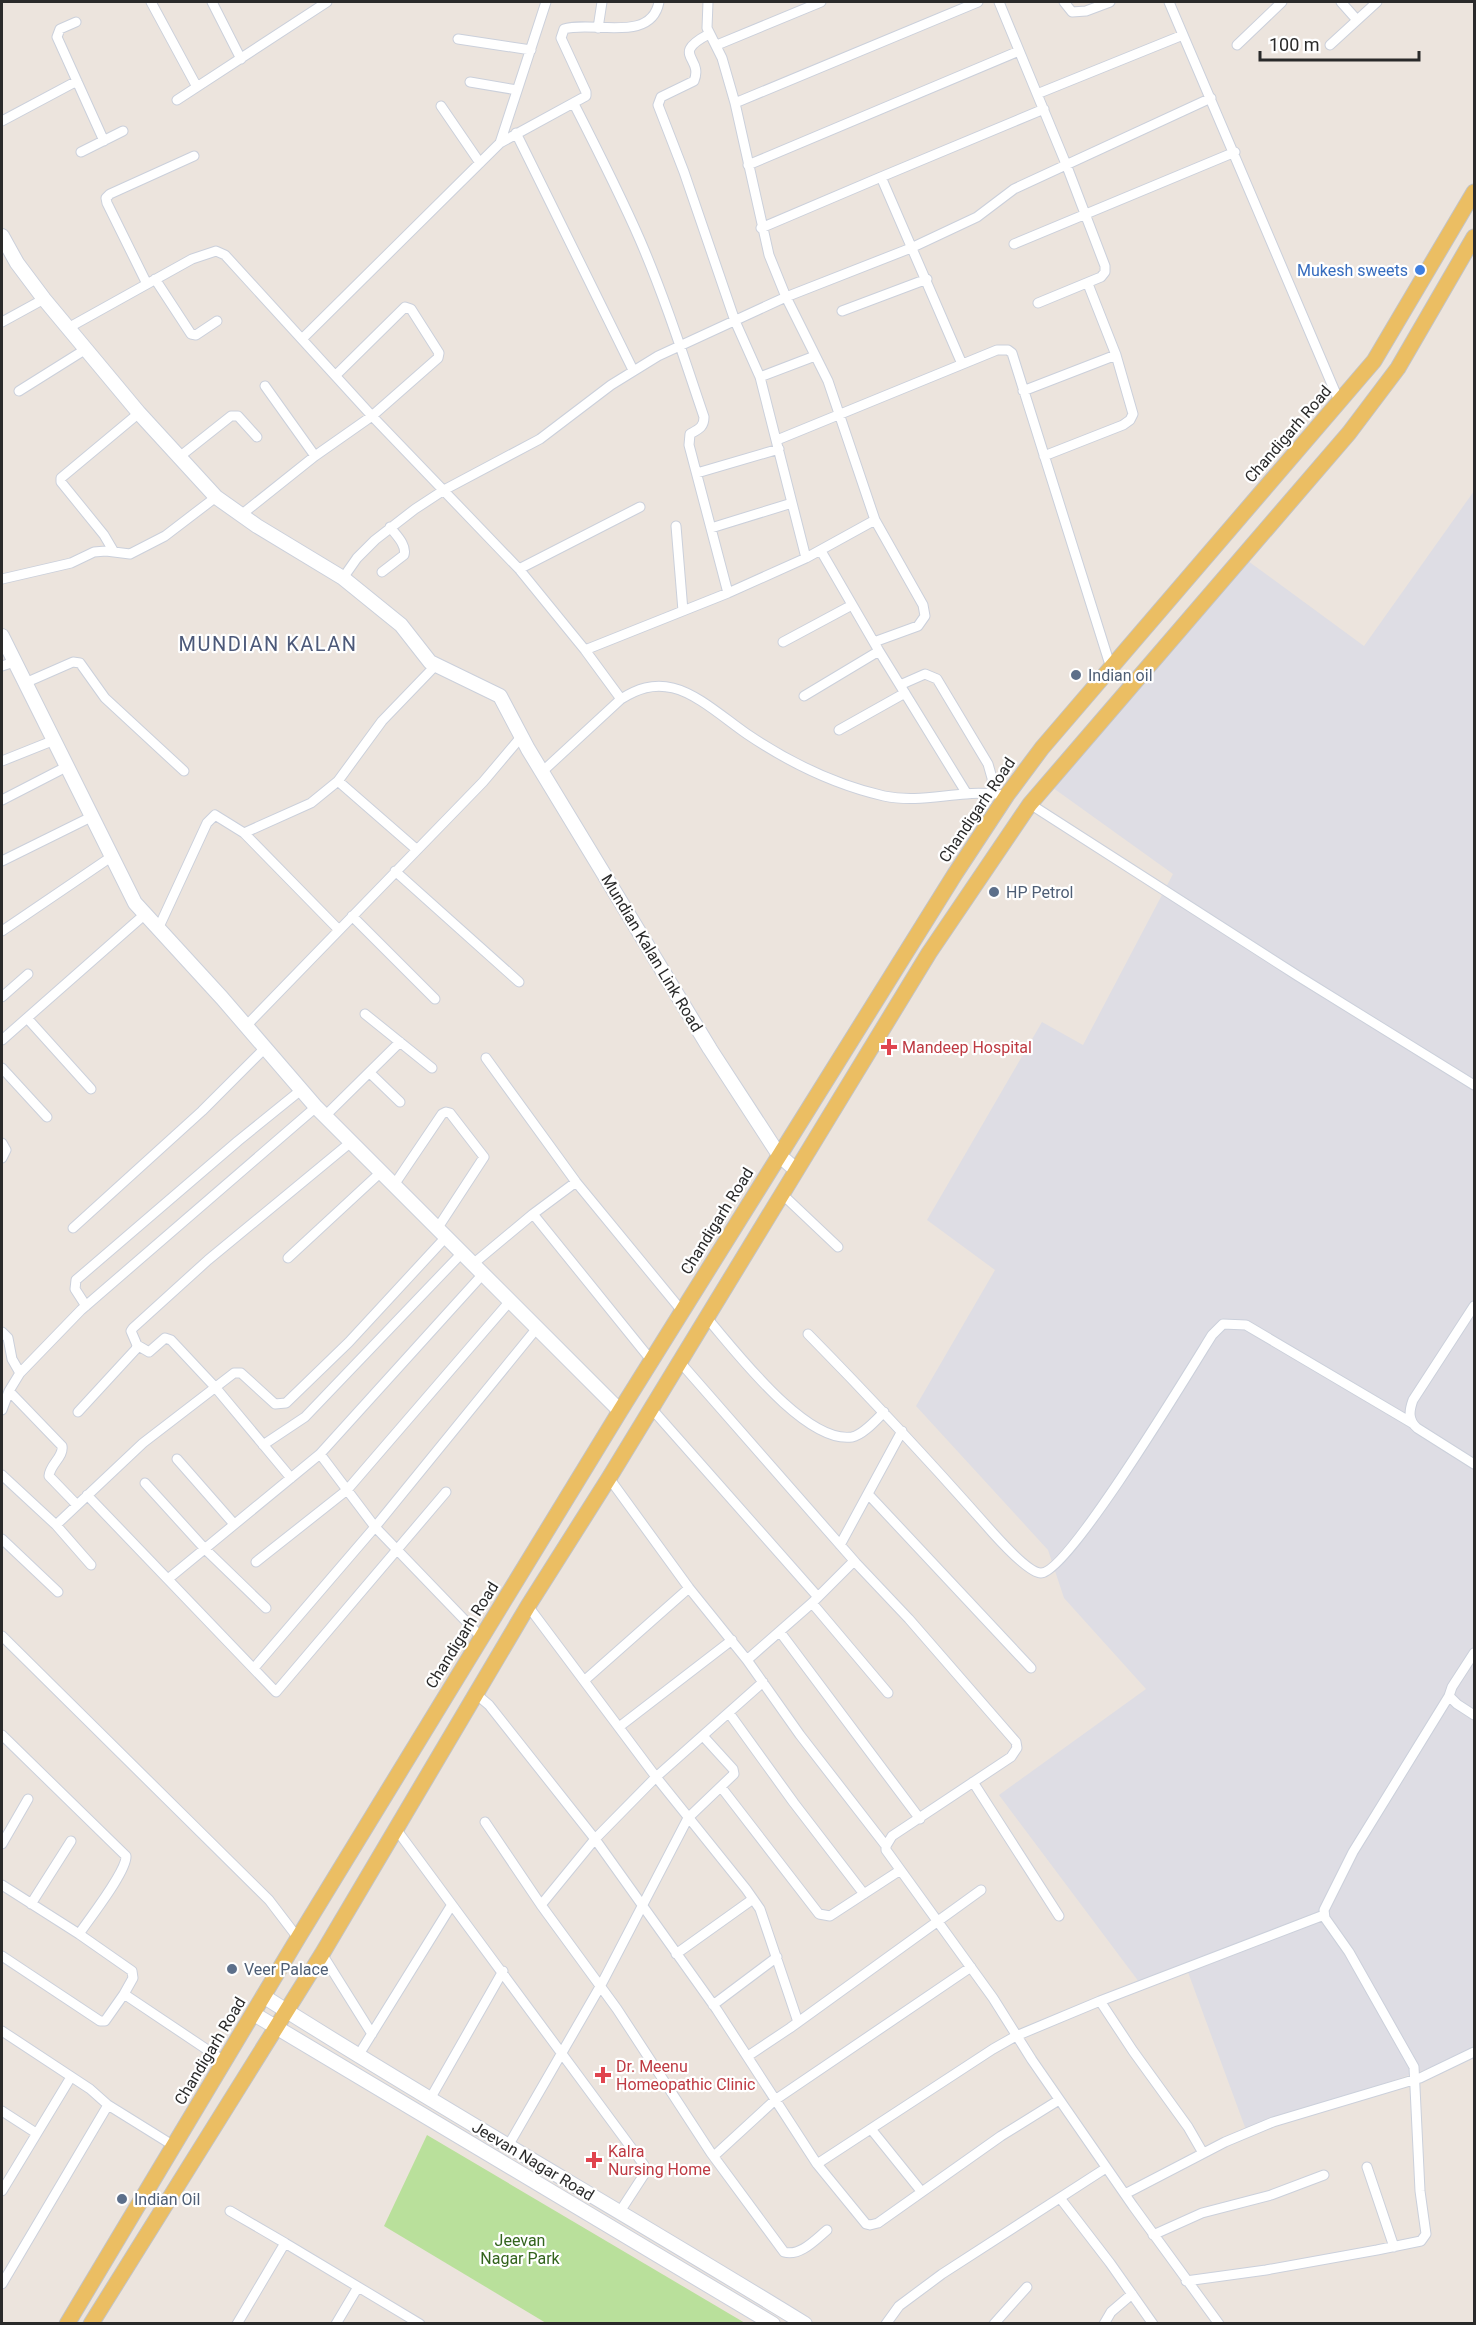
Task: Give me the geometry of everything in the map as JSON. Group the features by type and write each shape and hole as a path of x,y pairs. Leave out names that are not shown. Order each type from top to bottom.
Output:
{"main road":[{"name":"Chandigarh Road","path":"67,2324 298,1938 651,1360 949,884 1000,795 1374,361 1474,192"},
{"path":"91,2324 322,1954 528,1606 609,1478 929,953 1030,804 1349,433 1398,368 1474,237"}],"street":[{"path":"151,2 197,87"},
{"path":"212,2 241,59"},
{"path":"177,99 327,2"},
{"path":"500,143 546,2"},
{"path":"598,28 602,2"},
{"path":"303,338 500,143 585,98 586,92 561,38 562,33 568,28 624,27 644,23 655,15 658,2"},
{"path":"708,2 706,20 709,34 717,45 735,103 761,228 769,255 786,297 828,381 875,520 923,605 925,616 918,626 876,647 804,696"},
{"path":"717,45 805,4 820,2"},
{"path":"735,103 978,2"},
{"path":"999,2 1066,164 1105,266 1105,273 1101,277 1038,303"},
{"path":"1064,2 1071,12 1077,13 1110,2"},
{"path":"1169,2 1235,152 1339,402"},
{"path":"1237,45 1282,2"},
{"path":"1341,2 1357,20"},
{"path":"1330,45 1377,2"},
{"path":"76,22 60,29 57,37 104,141"},
{"path":"709,34 693,42 690,47 696,74 694,81 661,97 658,105 684,172 735,321 760,377 806,558"},
{"path":"1037,94 1183,35"},
{"path":"458,39 531,50"},
{"path":"748,165 1019,51"},
{"path":"2,121 77,81"},
{"path":"470,82 518,90"},
{"path":"343,578 357,558 390,527 444,490 540,439 633,370 680,345 786,297 911,248 977,218 1009,191 1211,98"},
{"path":"574,104 640,240 680,345 704,417 701,428 690,434 688,438 728,593"},
{"path":"441,106 480,163"},
{"path":"761,228 1044,110"},
{"path":"81,152 123,131"},
{"path":"516,133 633,370"},
{"path":"1014,244 1235,152"},
{"path":"195,156 110,194 106,198 151,281 191,334 196,335 217,321"},
{"path":"881,177 962,364"},
{"path":"2,236 17,263 44,299 178,458 216,497 343,578 401,625 426,659 435,666 382,721 338,781 311,803 244,833"},
{"path":"68,328 204,253 216,251 225,255 372,416 519,569 585,650 621,699"},
{"path":"842,311 927,279"},
{"path":"1044,456 1123,425 1130,420 1133,414 1116,355 1088,284"},
{"path":"2,322 44,299"},
{"path":"241,515 315,456 372,416 438,358 438,348 411,309 403,307 336,375"},
{"path":"19,391 86,349"},
{"path":"697,473 778,445 840,414 997,350 1008,350 1012,354 1111,668"},
{"path":"1023,391 1116,355"},
{"path":"760,377 815,356"},
{"path":"265,386 315,456"},
{"path":"114,552 61,478 139,413"},
{"path":"178,458 231,416 238,416 257,437"},
{"path":"2,579 71,563 94,552 130,554 165,536 216,497"},
{"path":"711,528 792,503"},
{"path":"519,569 640,507"},
{"path":"585,650 728,593 821,551 875,520"},
{"path":"676,526 683,611"},
{"path":"382,572 404,555 405,551 404,546 390,527"},
{"path":"821,551 876,647 968,794"},
{"path":"783,642 852,605"},
{"path":"2,636 8,664 25,683 128,892 144,915 222,998 320,1111 620,1411"},
{"path":"25,683 73,662 80,663 105,698 184,771"},
{"name":"Mundian Kalan Link Road","path":"435,666 500,696 524,743 710,1049 779,1155 796,1170"},
{"path":"543,771 621,699 642,688 671,687 705,705 749,735 796,762 863,790 884,796 914,799 968,794 1000,795 988,764 937,679 925,674 839,730"},
{"path":"2,761 52,741"},
{"path":"246,1026 416,849 524,743"},
{"path":"2,800 66,767"},
{"path":"338,781 416,849"},
{"path":"1030,804 1298,976 1474,1085"},
{"path":"158,929 212,817 218,816 244,833 338,929"},
{"path":"2,861 91,817"},
{"path":"2,931 111,857"},
{"path":"395,871 519,982"},
{"path":"2,1037 27,1018 144,915"},
{"path":"352,916 435,999"},
{"path":"2,997 28,974"},
{"path":"365,1014 432,1068"},
{"path":"27,1018 91,1089"},
{"path":"2,1410 9,1391 20,1373 86,1306 320,1111 370,1073 400,1042"},
{"path":"73,1228 202,1111 265,1048"},
{"path":"486,1058 576,1182 682,1311"},
{"path":"2,1068 47,1117"},
{"path":"370,1073 400,1102"},
{"path":"86,1306 75,1289 76,1280 220,1156 301,1090"},
{"path":"56,1525 143,1443 234,1373 239,1372 275,1404 286,1403 349,1342 441,1233 484,1159 483,1154 450,1113 446,1112 442,1114 394,1185"},
{"path":"291,1478 215,1387 170,1338 165,1338 149,1352 137,1345 131,1333 133,1328 208,1260 351,1142"},
{"path":"2,1143 6,1150 2,1158"},
{"path":"288,1257 381,1172"},
{"path":"473,1264 576,1182"},
{"path":"782,1194 838,1247"},
{"path":"533,1214 651,1360"},
{"path":"263,1445 305,1417 462,1253"},
{"path":"168,1579 320,1454 483,1275"},
{"path":"256,1562 347,1490 510,1301"},
{"path":"1412,1423 1410,1409 1413,1400 1474,1306"},
{"path":"706,1317 781,1401 810,1425 823,1431 850,1437 857,1436 884,1412"},
{"path":"808,1334 902,1431 1003,1544 1034,1572 1045,1573 1058,1563 1103,1506 1212,1335 1223,1324 1246,1325 1412,1423 1474,1464"},
{"path":"254,1668 375,1527 537,1328"},
{"path":"2,1332 8,1338 12,1359 20,1373"},
{"path":"78,1412 136,1349 137,1345"},
{"path":"679,1361 1016,1742 1017,1748 1011,1757 892,1836 886,1846"},
{"path":"9,1391 62,1446 63,1452 49,1471 49,1476 77,1505"},
{"path":"651,1408 815,1600 888,1693"},
{"path":"840,1545 902,1431"},
{"path":"320,1454 375,1527 482,1638"},
{"path":"177,1459 234,1524"},
{"path":"2,1475 56,1525 91,1565"},
{"path":"609,1478 689,1588 747,1660 806,1742 886,1846 887,1854 970,1967 1106,2168 1219,2324"},
{"path":"145,1483 205,1549 266,1608"},
{"path":"87,1496 274,1691 279,1691 446,1492"},
{"path":"868,1494 1031,1668"},
{"path":"2,1539 58,1592"},
{"path":"747,1660 815,1600 854,1560"},
{"path":"585,1680 689,1588"},
{"path":"528,1606 656,1777 753,1899 763,1916 798,2022"},
{"path":"780,1632 920,1819"},
{"path":"2,1636 270,1900 298,1938"},
{"path":"620,1728 732,1641"},
{"path":"1186,2281 1266,2270 1394,2247 1420,2241 1426,2234 1420,2191 1414,2067 1349,1952 1324,1915 1326,1903 1353,1852 1474,1653"},
{"path":"541,1905 595,1839 656,1777 763,1682"},
{"path":"476,1694 489,1705 595,1839 748,2056 817,2163 862,2221 870,2225 878,2223 1001,2136 1059,2100"},
{"path":"1449,1696 1451,1700 1474,1715"},
{"path":"729,1713 864,1894"},
{"path":"2,1735 126,1856 126,1863 116,1880 79,1934"},
{"path":"508,2146 601,1985 688,1818 734,1772 704,1736"},
{"path":"974,1782 1059,1916"},
{"path":"721,1787 819,1914 830,1916 899,1871"},
{"path":"2,1844 28,1799"},
{"path":"485,1822 541,1905 601,1985 714,2156 784,2252 792,2253 802,2249 827,2230"},
{"path":"396,1829 451,1906 503,1971 646,2168 645,2174 619,2213"},
{"path":"31,1904 71,1841"},
{"path":"2,1885 132,1971 133,1978 124,1994 102,2022 2,1956"},
{"path":"748,2056 981,1890"},
{"path":"676,1954 753,1899"},
{"path":"358,2056 451,1906"},
{"path":"817,2163 993,2049 1017,2036 1100,2001 1324,1915"},
{"path":"322,1954 372,2034"},
{"path":"713,2005 777,1957"},
{"path":"714,2156 775,2100 970,1967"},
{"path":"430,2099 503,1971"},
{"path":"124,1994 224,2061"},
{"name":"Jeevan Nagar Road","path":"263,1996 358,2056 805,2324"},
{"path":"1100,2001 1188,2127 1203,2153"},
{"name":"Jeevan Nagar Road","path":"254,2014 773,2324"},
{"path":"2,2031 108,2105 174,2146"},
{"path":"1125,2194 1203,2153 1285,2118 1416,2079 1474,2052"},
{"path":"2,2191 71,2077"},
{"path":"2,2284 108,2105"},
{"path":"2,2111 36,2133"},
{"path":"871,2129 921,2191"},
{"path":"1367,2167 1394,2247"},
{"path":"886,2324 899,2306 925,2286 1106,2168"},
{"path":"1153,2235 1202,2213 1271,2195 1324,2175"},
{"path":"1060,2198 1153,2324"},
{"path":"230,2211 420,2324"},
{"path":"237,2324 285,2243"},
{"path":"336,2324 358,2287"},
{"path":"994,2324 1027,2287"},
{"path":"1104,2324 1111,2312 1132,2294"}],"shaded area":[{"path":"1474,491 1474,2053 1246,2130 1185,1964 1139,1982 999,1795 1146,1689 1064,1598 1048,1550 916,1406 995,1270 927,1220 1042,1022 1083,1045 1173,874 1049,785 1248,561 1364,646"}],"green space":[{"name":"Jeevan Nagar Park","path":"427,2135 745,2323 546,2323 384,2226"}],"place":[{"name":"Mukesh sweets","path":"1420,270"},
{"name":"Indian oil","path":"1076,675"},
{"name":"HP Petrol","path":"994,892"},
{"name":"Mandeep Hospital","path":"889,1047"},
{"name":"Veer Palace","path":"232,1969"},
{"name":"Dr. Meenu Homeopathic Clinic","path":"603,2075"},
{"name":"Kalra Nursing Home","path":"594,2160"},
{"name":"Indian Oil","path":"122,2199"}],"district":[{"name":"MUNDIAN KALAN","path":"268,644"}]}
